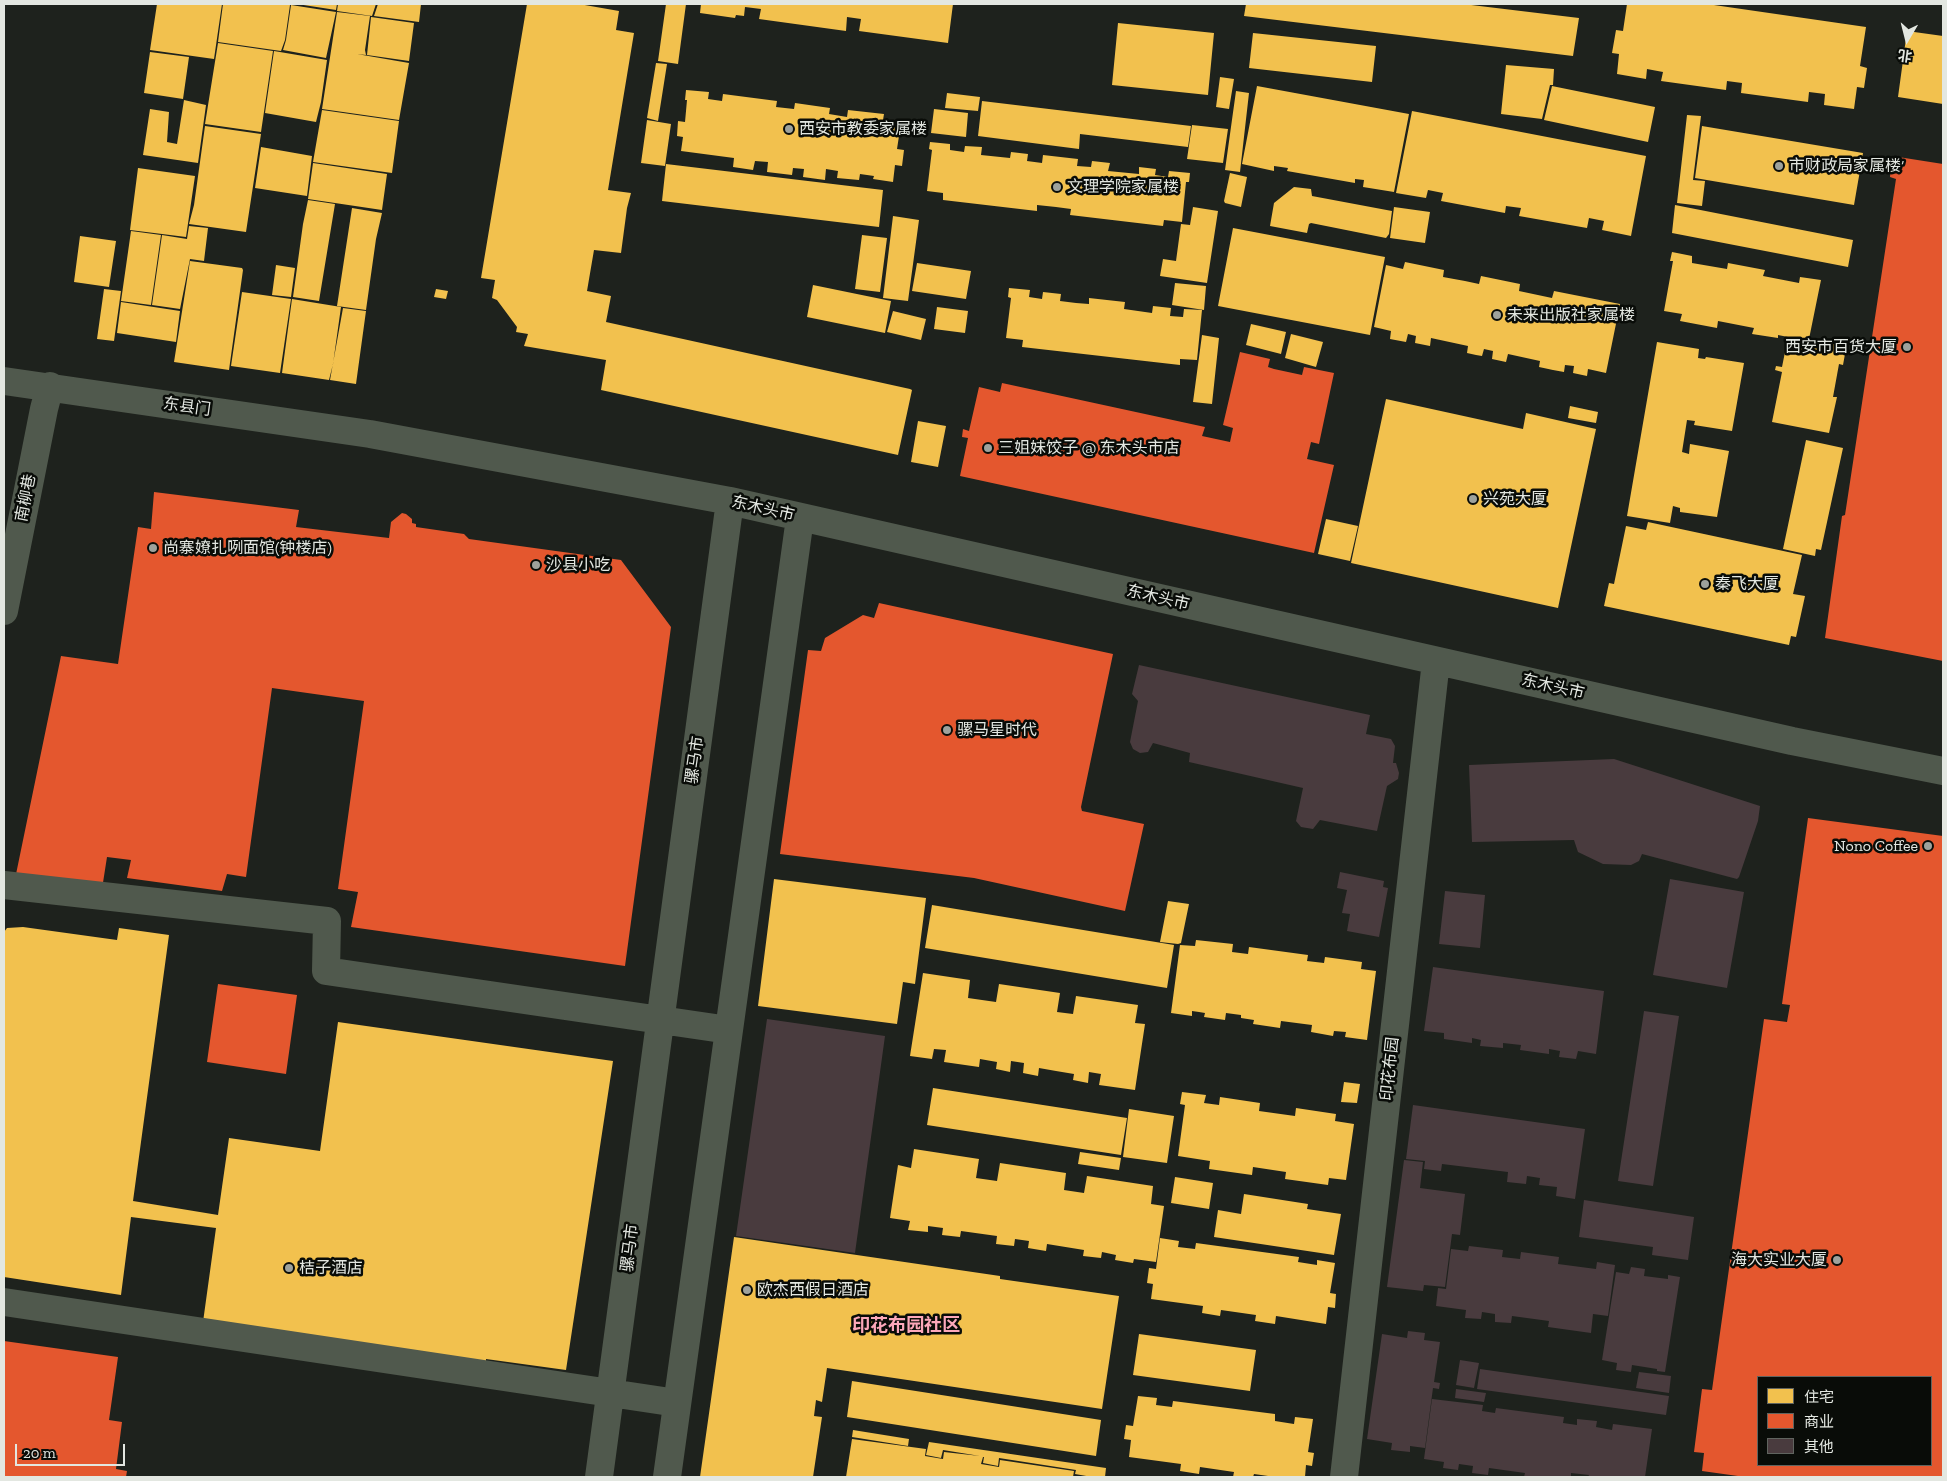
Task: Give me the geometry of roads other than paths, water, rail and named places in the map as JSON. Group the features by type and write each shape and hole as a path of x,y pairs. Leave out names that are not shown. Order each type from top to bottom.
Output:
{"street":[{"name":"东县门","path":"4,381 50,386 370,434"},
{"name":"南柳巷","path":"4,611 50,386"},
{"name":"东木头市","path":"370,434 730,502 1792,741 1943,771"},
{"name":"骡马市","path":"599,1477 730,502"},
{"path":"667,1477 800,518"},
{"name":"印花布园","path":"1344,1477 1436,661"},
{"path":"4,885 327,921 326,971 729,1030"},
{"path":"4,1302 677,1403"}],"place":[{"name":"西安市教委家属楼","path":"789,129"},
{"name":"市财政局家属楼‘","path":"1779,166"},
{"name":"文理学院家属楼","path":"1057,187"},
{"name":"未来出版社家属楼","path":"1497,315"},
{"name":"西安市百货大厦","path":"1907,347"},
{"name":"三姐妹饺子 @ 东木头市店","path":"988,448"},
{"name":"兴苑大厦","path":"1473,499"},
{"name":"尚寨嫽扎咧面馆(钟楼店)","path":"153,548"},
{"name":"沙县小吃","path":"536,565"},
{"name":"秦飞大厦","path":"1705,584"},
{"name":"骡马星时代","path":"947,730"},
{"name":"Nono Coffee","path":"1928,846"},
{"name":"海大实业大厦","path":"1837,1260"},
{"name":"桔子酒店","path":"289,1268"},
{"name":"欧杰西假日酒店","path":"747,1290"}],"district":[{"name":"印花布园社区","path":"906,1326"}]}
